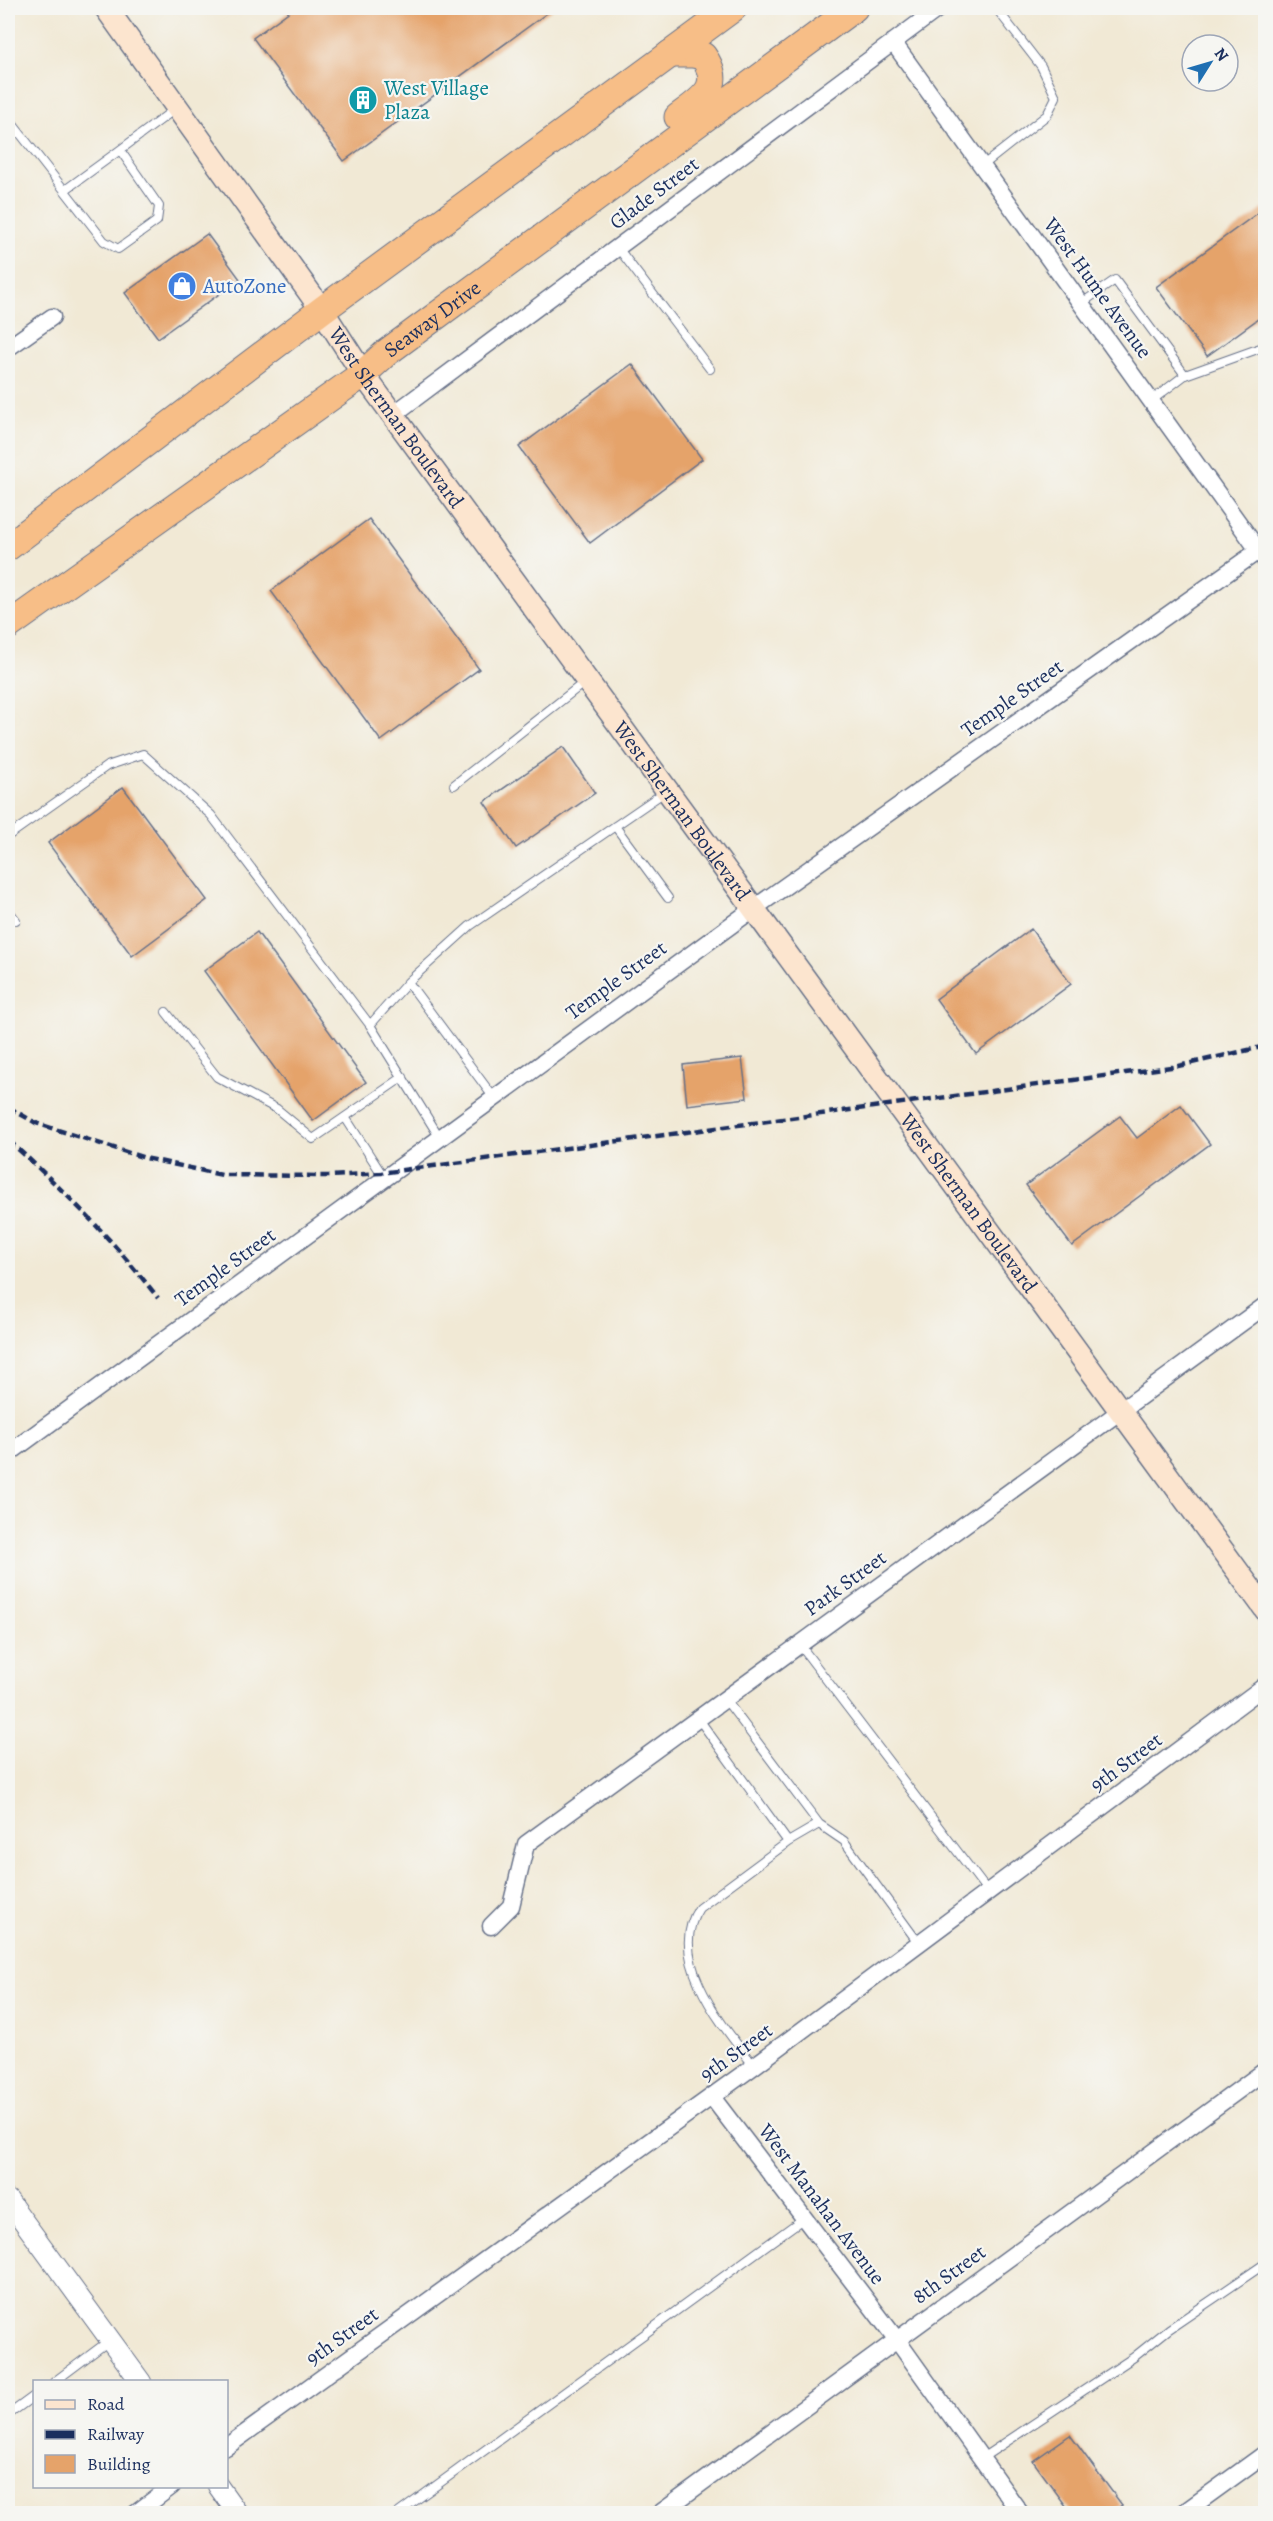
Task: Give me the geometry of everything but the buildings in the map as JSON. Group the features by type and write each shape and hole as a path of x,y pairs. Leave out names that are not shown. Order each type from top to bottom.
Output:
{"highway":[{"path":"8,547 322,310 733,8"},
{"name":"Seaway Drive","path":"13,620 363,374 386,353 854,8"},
{"path":"386,353 415,312 707,94 714,82 711,67 704,56 670,54"},
{"path":"8,567 260,378 282,341"}],"main road":[{"name":"West Sherman Boulevard","path":"106,8 322,310 363,374 1266,1610"}],"street":[{"name":"Glade Street","path":"394,414 939,8"},
{"name":"West Hume Avenue","path":"893,42 1262,556"},
{"path":"8,348 52,317"},
{"name":"Temple Street","path":"8,1454 753,909 1262,556"},
{"name":"Park Street","path":"491,1926 511,1906 526,1844 1266,1305"},
{"name":"9th Street","path":"228,2446 754,2067 1266,1685"},
{"name":"8th Street","path":"659,2514 1266,2070"},
{"name":"West Manahan Avenue","path":"712,2097 897,2340 1021,2514"},
{"path":"11,2212 140,2380"},
{"path":"1182,2514 1266,2453"},
{"path":"135,2514 171,2488"},
{"path":"219,2488 238,2514"}],"lane":[{"path":"982,166 1047,115 1056,97 1041,66 996,8"},
{"path":"65,189 178,108"},
{"path":"8,118 104,241 118,249 157,221 159,206 120,150"},
{"path":"618,248 710,369"},
{"path":"1082,303 1115,280 1185,375"},
{"path":"1151,401 1185,375 1266,346"},
{"path":"454,785 586,681"},
{"path":"8,836 107,766 142,754 211,815 370,1025 440,1138"},
{"path":"370,1025 408,982 470,926 666,790"},
{"path":"615,826 669,897"},
{"path":"8,910 15,920"},
{"path":"408,982 494,1098"},
{"path":"166,1012 217,1077 277,1109 314,1139 403,1077"},
{"path":"345,1117 385,1179"},
{"path":"800,1645 989,1893"},
{"path":"725,1699 819,1824 844,1841 920,1945"},
{"path":"698,1718 788,1842"},
{"path":"754,2067 710,2005 691,1961 687,1934 690,1921 699,1908 788,1842 819,1824"},
{"path":"397,2514 804,2218"},
{"path":"982,2458 1134,2357 1169,2329 1266,2263"},
{"path":"57,2380 110,2340"},
{"path":"8,2415 33,2397"}],"railway":[{"path":"8,1107 36,1123 145,1158 222,1175 328,1176 381,1173 1178,1066 1266,1046"},
{"path":"8,1140 87,1216 158,1298"}],"place":[{"name":"West Village Plaza","path":"363,100"},
{"name":"AutoZone","path":"182,286"}]}
